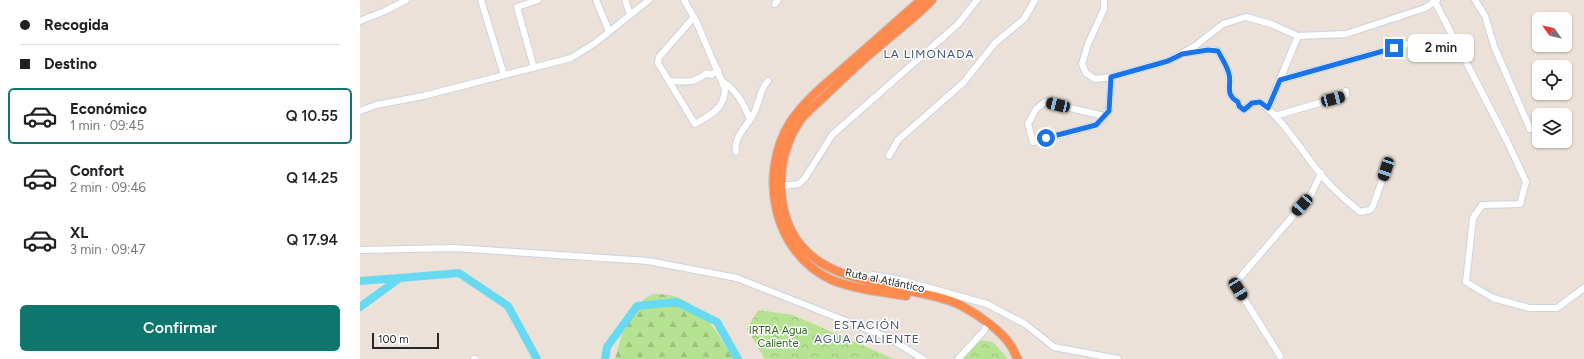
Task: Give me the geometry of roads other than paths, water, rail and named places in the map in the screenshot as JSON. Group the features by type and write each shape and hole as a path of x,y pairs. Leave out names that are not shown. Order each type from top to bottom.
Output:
{"highway":[{"name":"Ruta al Atlántico","path":"921,0 809,98 791,121 776,152 774,166 773,181 779,219 787,238 797,253 818,272 833,280 883,292 939,302 958,308 988,325"},
{"name":"Ruta al Atlántico","path":"932,0 851,71 803,118 794,132 784,154 781,186 786,216 800,246 811,257 828,268 862,280 943,298 962,306 988,325 1011,345 1016,356"}],"street":[{"path":"360,21 385,11 406,0"},
{"path":"481,0 504,75"},
{"path":"534,68 517,7 538,0"},
{"path":"596,0 609,31"},
{"path":"625,0 630,14"},
{"path":"360,111 376,105 423,96 571,58 649,0"},
{"path":"684,0 694,17 725,88 724,100 712,114 695,124 658,63 659,57 694,17"},
{"path":"781,186 799,184 805,178 832,135 958,24 977,0"},
{"path":"889,156 898,140 963,83 995,43 1024,19 1035,0"},
{"path":"1104,0 1104,9 1088,44 1082,64 1086,73 1095,79 1111,77 1168,61 1195,46 1223,24 1246,17 1271,24 1298,36 1346,34 1425,8 1436,1 1507,141 1526,182 1520,204 1482,205 1473,218 1466,282 1493,298 1529,308 1557,308 1584,288"},
{"path":"1474,0 1485,16 1494,46 1530,129"},
{"path":"1268,108 1298,36"},
{"path":"1280,80 1408,44"},
{"path":"1182,54 1208,50 1218,51 1230,76 1229,91 1234,100 1238,102 1239,106 1244,110 1252,103 1260,102 1268,108 1292,135 1321,173 1338,192 1360,212 1370,210 1373,206 1386,169"},
{"path":"669,81 689,82 697,80 707,73 711,75 718,70"},
{"path":"1100,115 1044,102 1036,109 1028,124 1033,142 1096,125 1109,111 1111,77"},
{"path":"736,152 734,145 739,134 754,114 759,102 762,87 768,81"},
{"path":"723,82 738,95 750,119"},
{"path":"1275,116 1346,95 1346,91"},
{"path":"1280,356 1238,289 1237,280 1311,195 1321,173"},
{"path":"360,250 454,248 648,260 737,278 889,338 922,359"},
{"path":"862,280 873,275 901,280 987,304 1025,324 1054,347 1118,359"},
{"path":"958,359 988,325"}],"waterway":[{"path":"360,307 400,278 459,273 508,306 537,359"},
{"path":"360,281 399,278"},
{"path":"605,359 607,347 637,306 677,302 717,322 738,359"}],"district":[{"name":"LA LIMONADA","path":"929,54"},
{"name":"ESTACIÓN AGUA CALIENTE","path":"867,332"}],"park label":[{"name":"IRTRA Agua Caliente","path":"778,336"}]}
